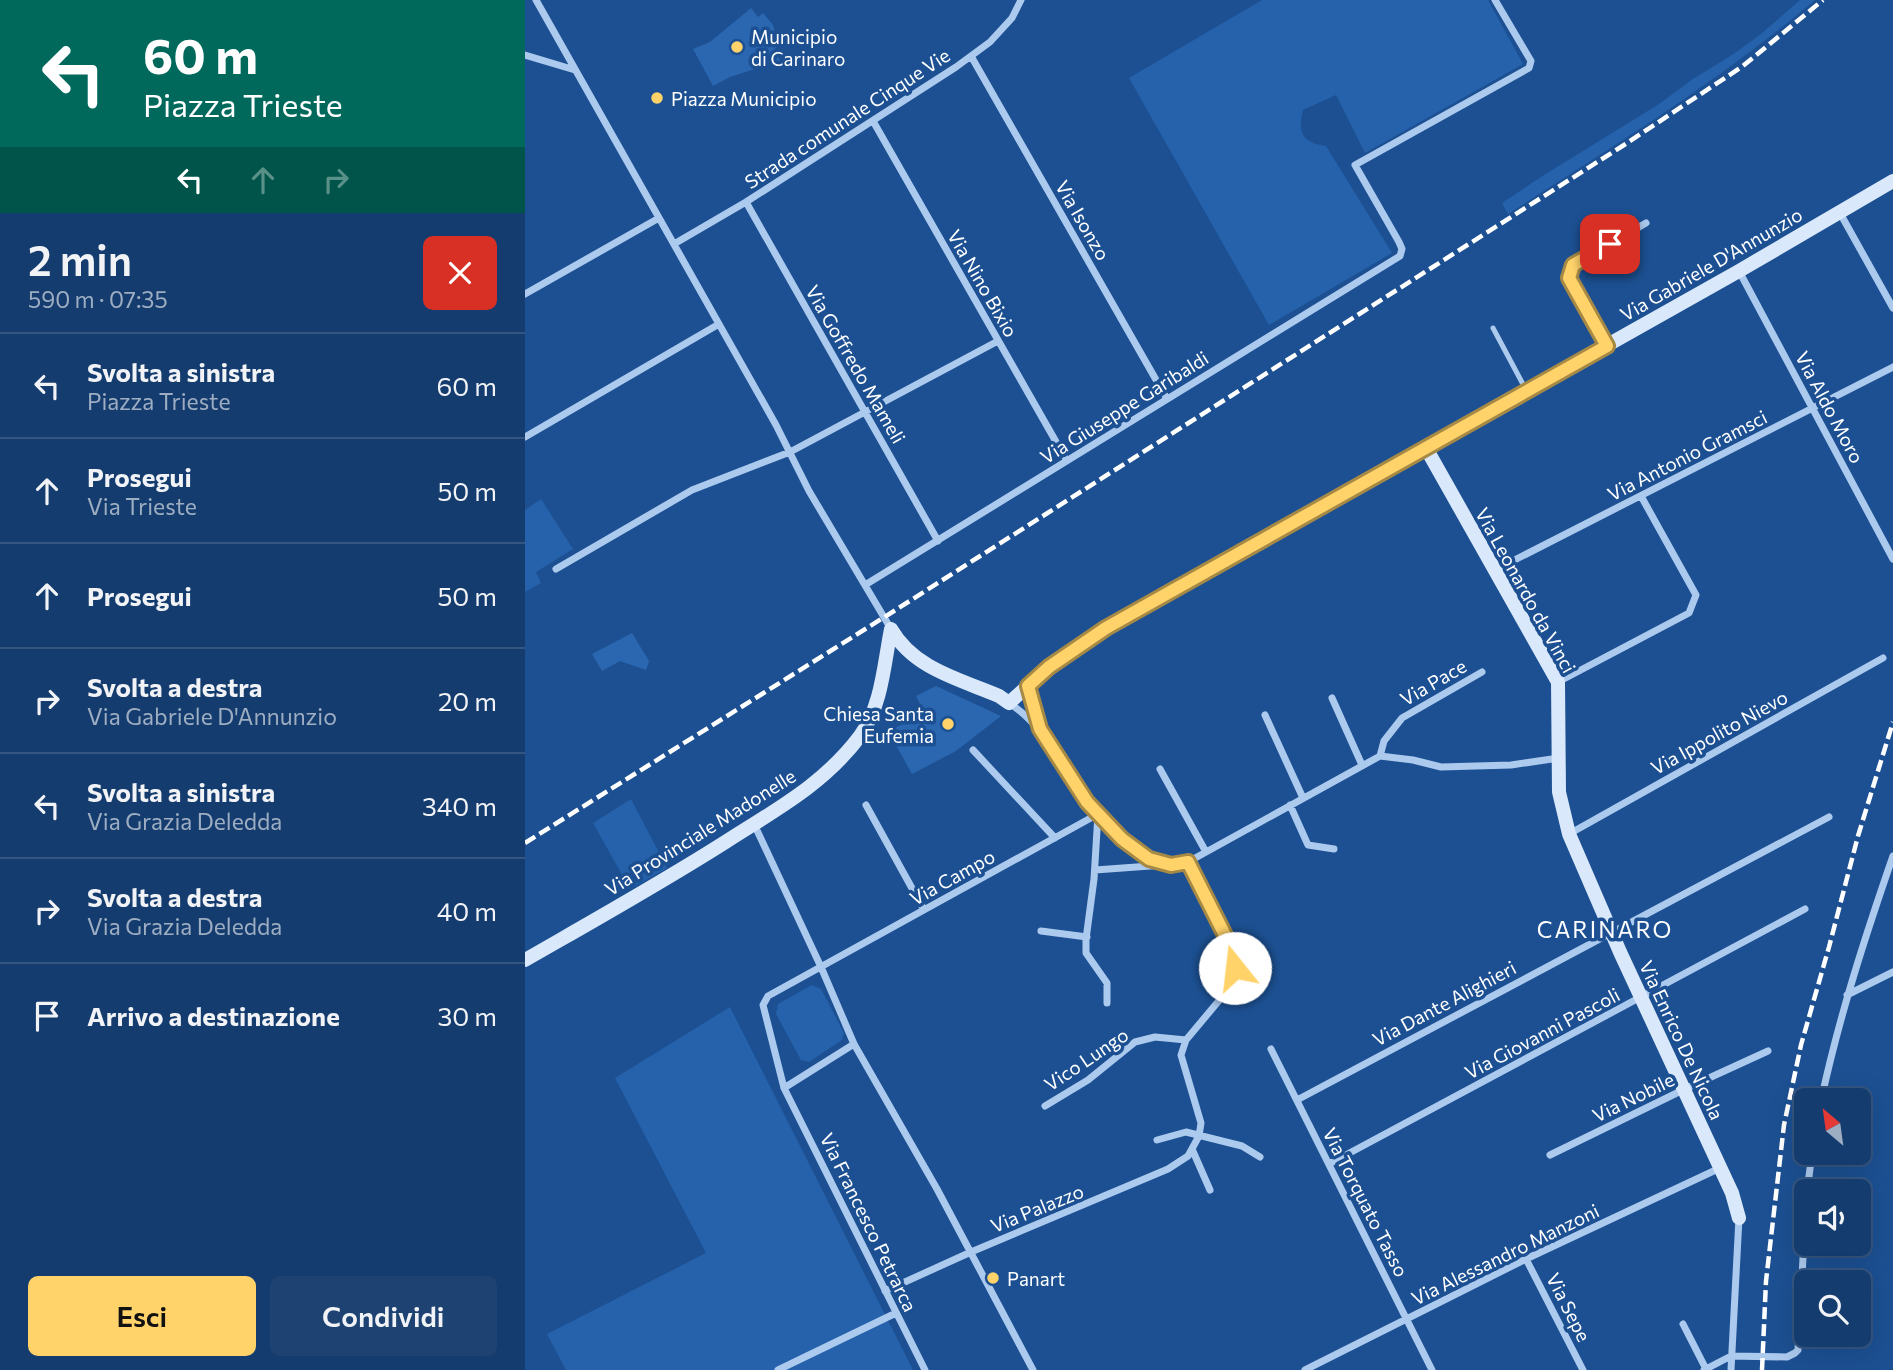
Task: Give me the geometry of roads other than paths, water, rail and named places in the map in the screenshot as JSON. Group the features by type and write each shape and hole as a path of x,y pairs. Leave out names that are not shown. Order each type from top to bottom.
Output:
{"street":[{"path":"536,0 776,425 809,491 898,641 923,664 999,696 1018,708 1040,729 1087,802 1122,839 1149,859 1171,865"},
{"name":"Strada comunale Cinque Vie","path":"674,244 746,202 971,56 1005,26 1021,0"},
{"name":"Via Giuseppe Garibaldi","path":"865,585 1400,256 1402,249 1399,242 1355,165 1529,68 1531,61 1495,0"},
{"path":"525,55 575,70"},
{"name":"Via Isonzo","path":"971,56 1167,399"},
{"name":"Via Nino Bixio","path":"873,121 1067,461"},
{"name":"Via Gabriele D'Annunzio","path":"1009,703 1049,667 1106,628 1607,346 1893,181"},
{"name":"Via Goffredo Mameli","path":"746,202 938,541"},
{"path":"1840,213 1893,308"},
{"path":"525,294 659,218"},
{"path":"1607,346 1569,278 1573,265 1646,223"},
{"name":"Via Aldo Moro","path":"1739,271 1893,559"},
{"path":"525,437 719,324"},
{"path":"557,569 692,490 790,452 998,341"},
{"name":"Via Antonio Gramsci","path":"1495,570 1893,367"},
{"name":"Via Leonardo da Vinci","path":"1426,448 1558,682 1559,758"},
{"path":"1558,682 1689,613 1696,595 1640,496"},
{"name":"Via Provinciale Madonelle","path":"525,960 670,877 803,793 829,770 861,734 876,705 891,629"},
{"name":"Via Ippolito Nievo","path":"1569,834 1883,658"},
{"name":"Via Pace","path":"1380,756 1384,741 1402,718 1482,672"},
{"path":"1028,686 1040,729"},
{"path":"1332,698 1362,765"},
{"path":"1265,715 1303,798"},
{"path":"973,750 1055,838"},
{"path":"1095,870 1188,862 1380,756 1441,767 1511,765 1559,758"},
{"name":"Via Enrico De Nicola","path":"1559,758 1559,792 1569,834 1732,1193 1739,1218"},
{"path":"1160,769 1206,852"},
{"path":"1290,805 1308,845 1334,849"},
{"path":"866,806 924,910"},
{"path":"1098,814 1086,954 1107,983 1107,1003"},
{"name":"Via Campo","path":"784,1088 763,1005 768,996 1098,814"},
{"name":"Via Dante Alighieri","path":"1297,1100 1829,817"},
{"path":"754,824 854,1044 971,1252 1033,1370"},
{"path":"1824,1088 1847,995 1893,856"},
{"path":"1188,862 1231,947 1235,968 1227,991 1186,1040 1181,1055 1201,1123 1199,1136 1193,1147 1210,1190"},
{"name":"Via Giovanni Pascoli","path":"1329,1164 1805,909"},
{"path":"1041,931 1087,937"},
{"path":"1847,995 1893,972"},
{"name":"Vico Lungo","path":"1045,1106 1088,1080 1135,1042 1155,1037 1186,1040"},
{"path":"784,1088 854,1044"},
{"name":"Via Torquato Tasso","path":"1271,1049 1432,1370"},
{"name":"Via Nobile","path":"1550,1155 1768,1051"},
{"name":"Via Francesco Petrarca","path":"784,1088 925,1370"},
{"path":"1157,1140 1186,1132 1242,1146 1260,1157"},
{"name":"Via Palazzo","path":"885,1291 1168,1169 1188,1156 1193,1147"},
{"name":"Via Alessandro Manzoni","path":"1305,1370 1526,1259 1720,1168"},
{"path":"1731,1370 1739,1218"},
{"path":"1683,1324 1705,1370 1731,1356 1787,1357 1798,1350 1803,1256"},
{"name":"Via Sepe","path":"1526,1259 1583,1370"},
{"path":"778,1370 896,1313"}],"lane":[{"path":"1493,328 1527,391"}],"railway":[{"path":"525,843 1624,145 1743,66 1823,0"},
{"path":"1762,1370 1766,1281 1784,1125 1801,1045 1858,836 1893,722"}],"place":[{"name":"Municipio di Carinaro","path":"737,47"},
{"name":"Piazza Municipio","path":"657,98"},
{"name":"Chiesa Santa Eufemia","path":"948,724"},
{"name":"Panart","path":"993,1278"}],"district":[{"name":"CARINARO","path":"1605,929"}]}
